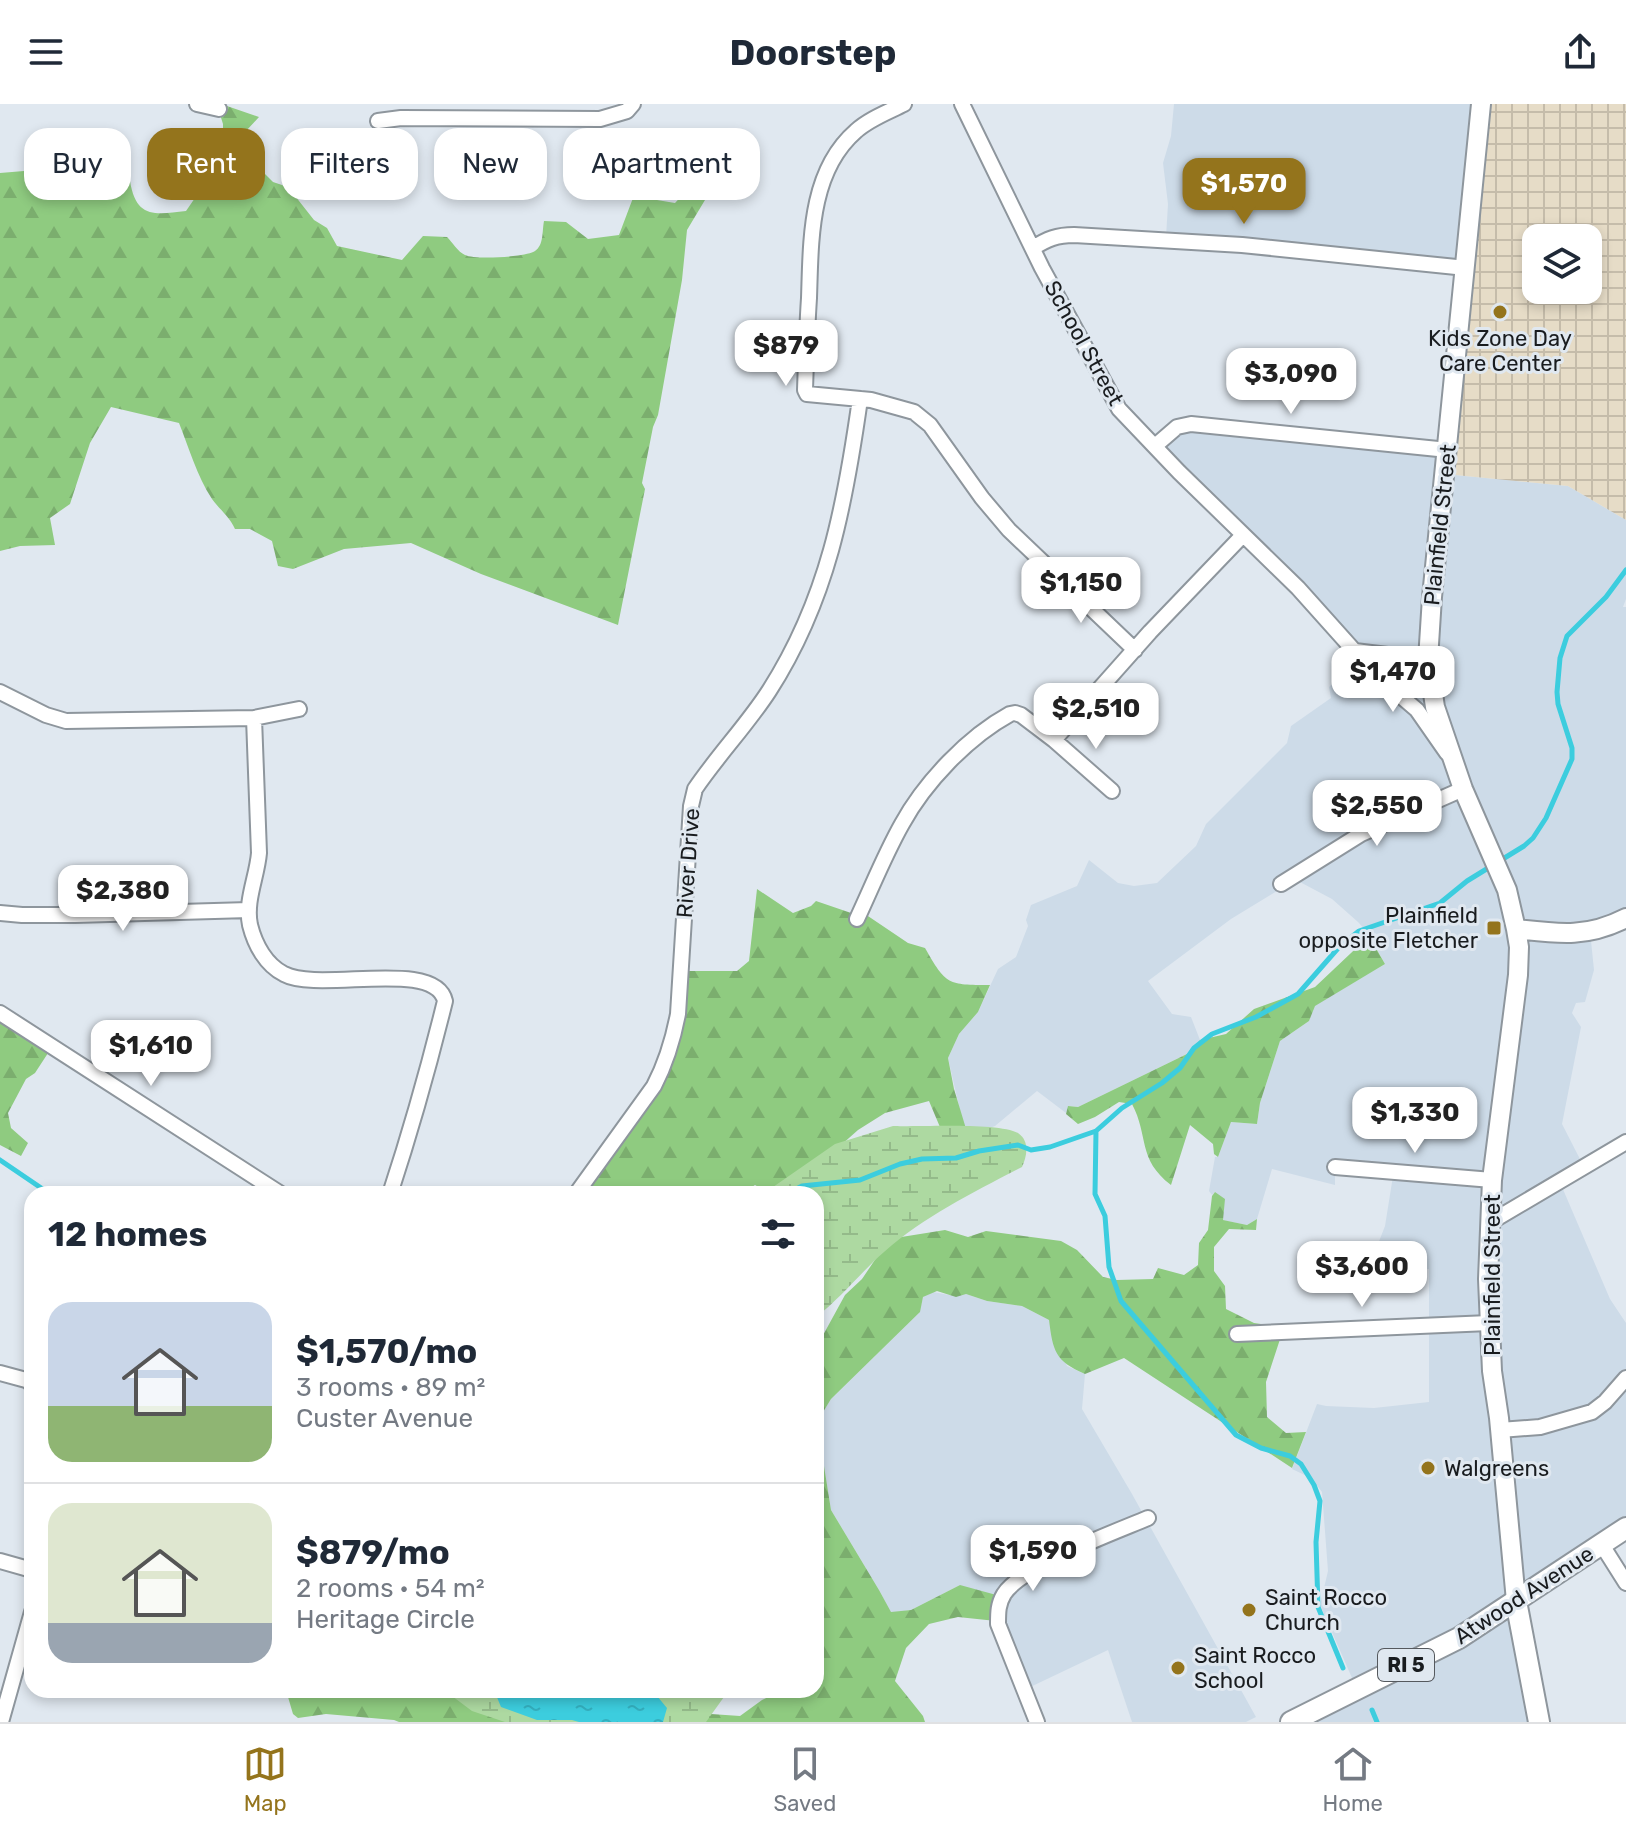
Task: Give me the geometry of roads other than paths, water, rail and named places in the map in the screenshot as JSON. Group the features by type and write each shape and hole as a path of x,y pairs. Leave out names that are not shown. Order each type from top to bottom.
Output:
{"main road":[{"name":"Plainfield Street","path":"1481,104 1428,660 1435,707 1452,762 1507,890 1519,947 1489,1223 1492,1371 1516,1601"},
{"path":"1516,929 1560,934 1594,931 1626,918"},
{"name":"Atwood Avenue","path":"1291,1722 1459,1638 1626,1528"},
{"path":"1516,1601 1539,1722"}],"street":[{"path":"197,104 219,109"},
{"path":"378,121 401,118 600,119 627,111 633,104"},
{"path":"904,104 856,131 828,168 815,207 811,243 805,390 812,396 860,399 914,412 930,425 1009,530 1135,650"},
{"name":"School Street","path":"962,104 1042,268 1119,409 1298,588 1375,674 1417,710 1452,762"},
{"path":"1033,248 1048,238 1074,235 1242,245 1466,268"},
{"name":"River Drive","path":"582,1186 654,1086 663,1068 678,1014 691,806 695,789 768,693 815,603 841,517 860,399"},
{"path":"1155,446 1177,427 1191,424 1448,450"},
{"path":"1054,740 1243,535"},
{"path":"1355,651 1428,660"},
{"path":"0,692 46,715 66,721 254,718 299,709"},
{"path":"857,919 916,801 971,740 1003,718 1015,713 1054,740 1112,791"},
{"path":"254,718 259,853 249,910 250,924 262,953 270,964 286,976 303,981 409,979 433,985 443,994 445,1001 432,1054 393,1186"},
{"path":"1281,884 1361,834 1463,789"},
{"path":"0,913 75,915 249,910"},
{"path":"0,1013 269,1186"},
{"path":"1489,1223 1626,1142"},
{"path":"1335,1167 1492,1180"},
{"path":"1237,1334 1489,1323"},
{"path":"0,1373 24,1379"},
{"path":"1500,1430 1540,1427 1592,1412 1626,1378"},
{"path":"1037,1722 998,1624 998,1607 1004,1594 1013,1583 1043,1564 1148,1518"},
{"path":"1602,1545 1626,1583"},
{"path":"0,1561 24,1568"},
{"path":"1,1722 24,1640"}],"water":[{"path":"497,1698 659,1698 667,1708 663,1722 579,1722 537,1720 501,1707"}],"waterway":[{"path":"802,1186 860,1180 922,1159 956,1158 1018,1145 1031,1150 1050,1147 1096,1131 1122,1108 1180,1068 1194,1048 1212,1034 1256,1017 1298,994 1340,946 1359,931 1440,903 1467,881 1524,846 1546,818 1572,759 1572,748 1557,692 1560,658 1567,636 1606,597 1626,570"},
{"path":"1096,1131 1095,1194 1105,1216 1109,1267 1121,1301 1236,1435 1261,1448 1290,1456 1301,1464 1314,1485 1320,1501 1316,1542 1318,1607 1343,1668"},
{"path":"0,1160 38,1186"},
{"path":"1372,1710 1377,1722"}],"place":[{"name":"Kids Zone Day Care Center","path":"1500,312"},
{"name":"Plainfield opposite Fletcher","path":"1494,928"},
{"name":"Walgreens","path":"1428,1468"},
{"name":"Saint Rocco Church","path":"1249,1610"},
{"name":"Saint Rocco School","path":"1178,1668"}]}
